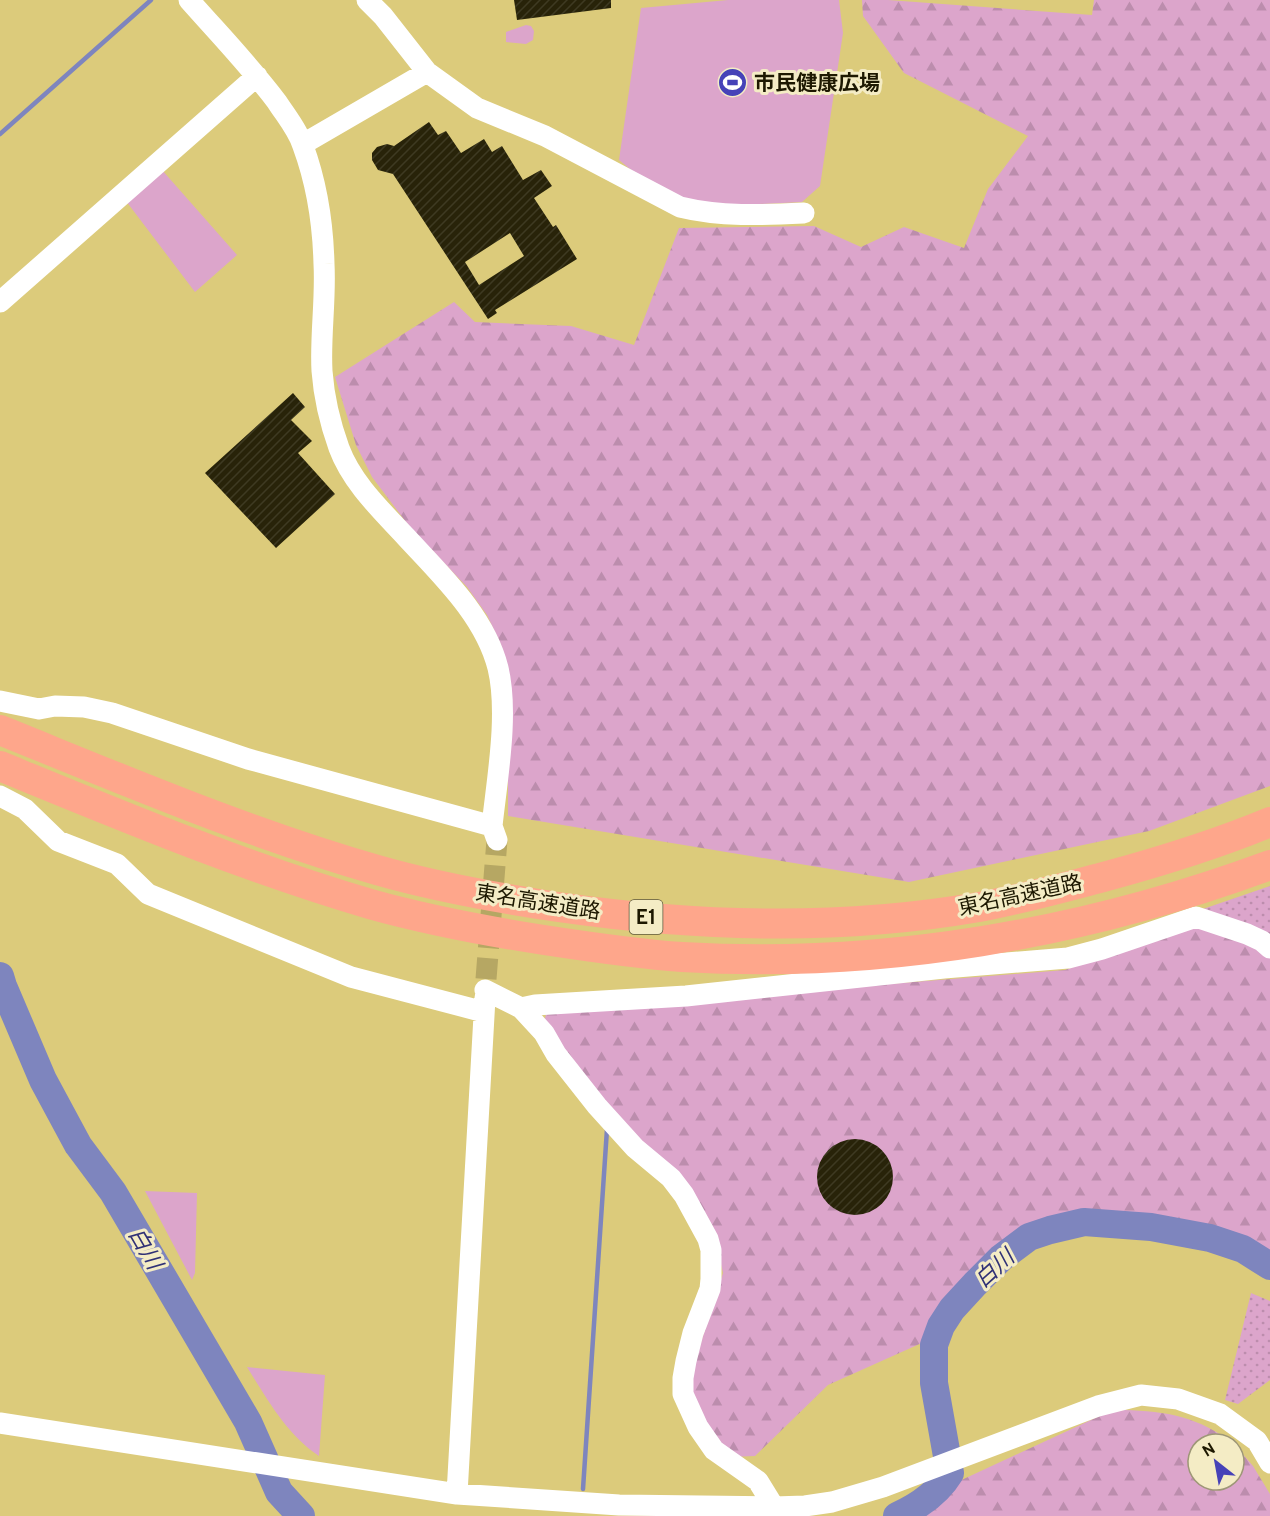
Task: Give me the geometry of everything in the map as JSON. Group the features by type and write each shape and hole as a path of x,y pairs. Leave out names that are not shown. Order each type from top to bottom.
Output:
{"highway":[{"name":"東名高速道路","path":"0,730 296,845 380,871 518,901 603,913 687,921 831,922 979,907 1056,890 1150,865 1237,836 1270,822"},
{"name":"東名高速道路","path":"0,766 209,850 372,904 447,923 515,936 681,957 835,958 980,941 1058,927 1122,911 1211,887 1270,865"}],"street":[{"path":"0,701 39,709 55,706 84,707 112,713 249,759 495,833 502,723 498,668 484,633 461,598 367,494 352,475 341,453 326,403 322,371 324,265 320,209 303,144 287,117 257,76 189,0"},
{"path":"367,0 383,16 427,72 477,108 545,136 680,207 734,216 804,213"},
{"path":"303,144 427,72"},
{"path":"0,302 257,76"},
{"path":"0,796 24,809 58,841 117,864 148,894 351,977 484,1012"},
{"path":"521,1008 535,1005 686,996 944,968 1068,958 1102,949 1196,917 1247,934 1262,941 1270,948"},
{"path":"457,1494 486,985 521,1008 544,1033 556,1054 597,1106 635,1148 671,1178 684,1195 708,1239 711,1251 710,1289 693,1333 683,1378 683,1394 698,1427 714,1450 758,1481 774,1507"},
{"path":"0,1424 457,1494 619,1505 774,1507 832,1502 883,1487 1098,1406 1141,1395 1178,1399 1220,1414 1257,1441 1270,1463"}],"green space":[{"name":"市民健康広場","path":"728,0 839,0 843,33 820,186 802,202 739,205 689,201 659,193 619,160 641,8"},
{"path":"862,0 1092,15 1094,0 1270,0 1270,786 1149,831 909,882 508,816 508,679 501,645 487,615 467,587 409,526 372,477 356,445 335,377 454,302 475,322 571,326 634,345 679,228 814,226 861,247 904,227 964,248 988,189 1028,136 904,73 863,16"},
{"path":"526,25 531,26 534,31 533,40 526,44 506,42 506,32"},
{"path":"162,170 237,255 195,292 126,201"},
{"path":"1270,886 1270,936 1203,909"},
{"path":"1191,926 1248,940 1270,954 1270,1259 1246,1239 1179,1224 1083,1219 1048,1227 1027,1235 1000,1256 951,1308 935,1335 828,1385 755,1456 731,1457 717,1446 688,1383 723,1273 712,1225 636,1135 593,1092 544,1022 547,1011 1065,970"},
{"path":"145,1191 197,1193 195,1273 192,1280"},
{"path":"1251,1293 1270,1301 1270,1380 1238,1404 1225,1400"},
{"path":"247,1367 325,1375 319,1456 287,1427"},
{"path":"1124,1410 1154,1412 1182,1417 1208,1427 1216,1432 1186,1432 1186,1492 1246,1492 1246,1458 1270,1494 1270,1516 925,1516 955,1483 1104,1414"}],"building":[{"path":"514,0 611,0 611,8 517,20"},
{"path":"429,122 438,135 446,131 461,153 484,139 492,152 502,146 523,180 541,170 552,186 534,198 553,227 556,225 577,259 495,310 497,313 488,319 393,174 378,170 372,160 372,153 377,147 387,144 394,146","holes":["510,233 524,256 479,285 465,262"]},
{"path":"293,393 305,407 291,420 312,441 298,453 335,494 276,548 205,473"},
{"path":"848,1139 862,1139 876,1145 887,1156 893,1170 890,1192 882,1204 862,1215 848,1215 834,1209 823,1198 817,1184 817,1170 823,1156 834,1145"}],"waterway":[{"path":"0,134 151,0"},
{"name":"白川","path":"0,976 43,1080 78,1145 113,1192 248,1422 279,1492 301,1516"},
{"path":"583,1489 607,1129"},
{"name":"白川","path":"897,1516 926,1499 950,1473 934,1383 934,1345 941,1326 952,1309 975,1284 1001,1258 1029,1237 1084,1222 1151,1227 1210,1238 1243,1249 1270,1266"}],"tunnel":[{"path":"486,979 497,840"}],"place":[{"name":"市民健康広場","path":"733,83"}]}
